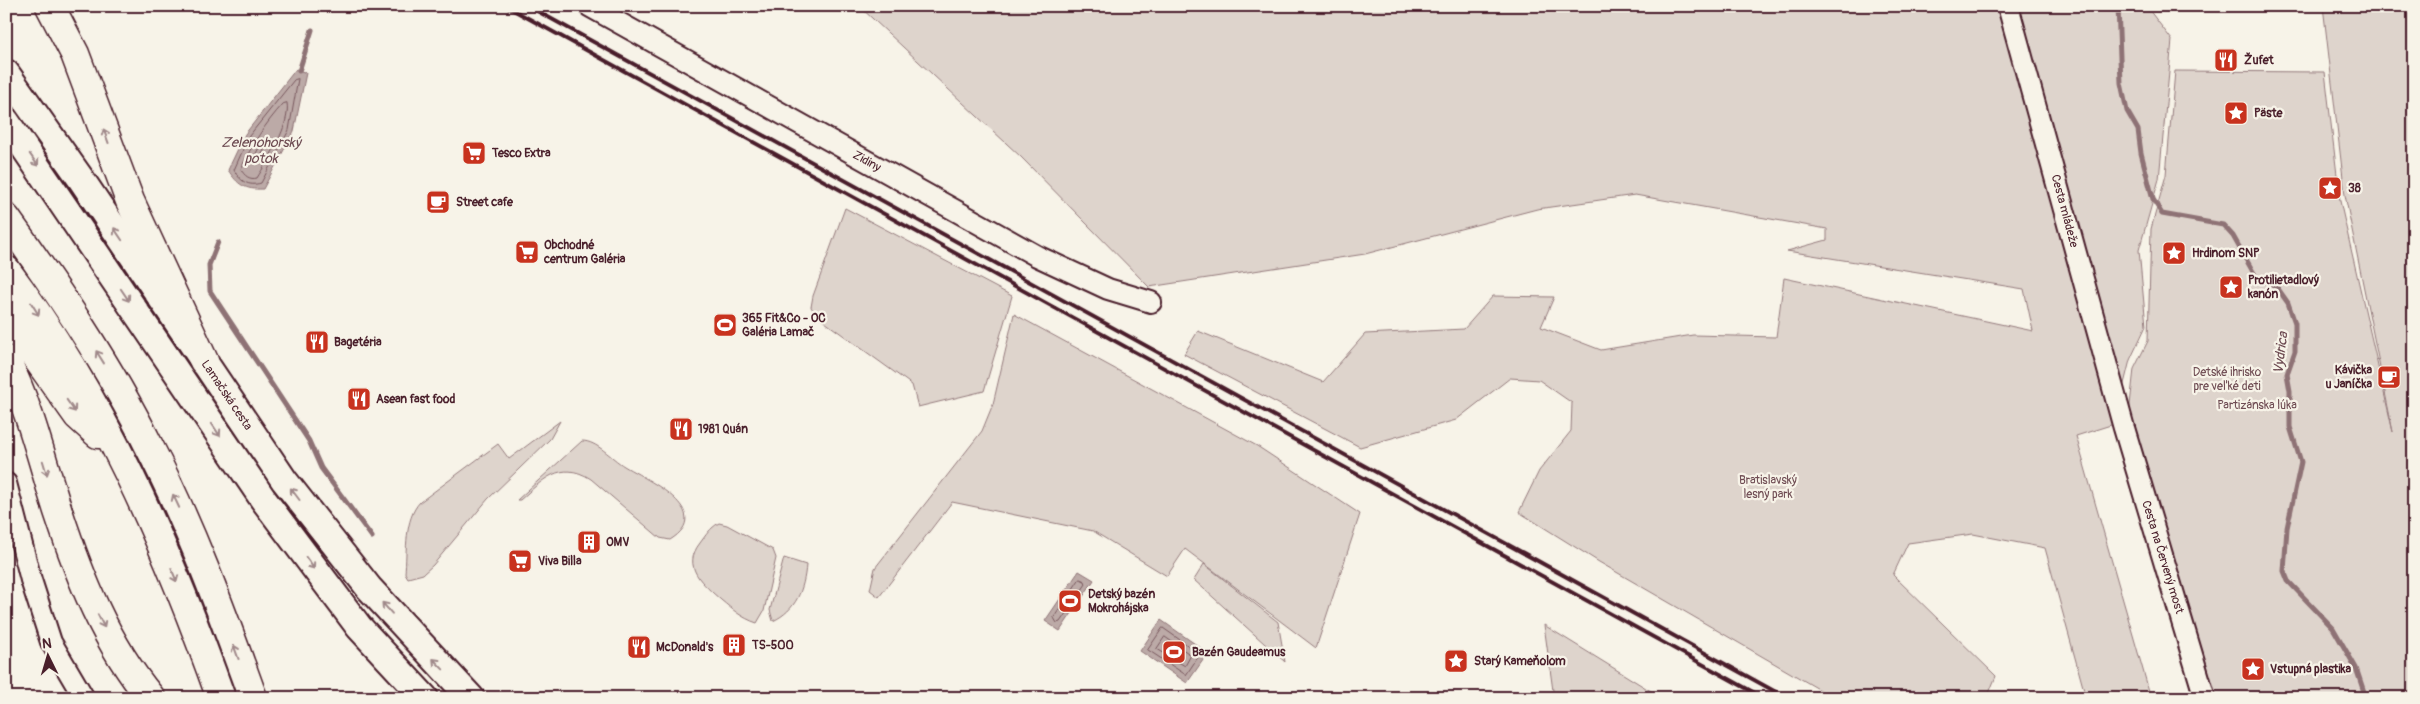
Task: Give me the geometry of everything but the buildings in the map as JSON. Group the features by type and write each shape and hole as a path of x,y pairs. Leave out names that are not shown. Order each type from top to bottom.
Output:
{"highway":[{"path":"50,6 75,54 130,201 204,361"},
{"path":"6,218 53,283 103,362 149,444 211,583 253,698"},
{"path":"6,270 27,298 78,378 120,455 156,530 198,633 220,698"},
{"path":"6,315 78,416 120,455"},
{"path":"6,360 31,422 59,513 93,604 128,667 151,698"}],"main road":[{"name":"Lamačská cesta","path":"6,73 284,480 326,535 406,629 471,698"},
{"path":"6,121 263,499 359,627 425,698"}],"street":[{"name":"Zidiny","path":"589,6 1036,256 1108,289 1151,302"},
{"name":"Cesta mládeže","path":"2008,6 2121,416"},
{"name":"Cesta na Červený most","path":"2121,416 2205,698"},
{"path":"6,483 31,580 51,642 84,698"}],"green space":[{"name":"Bratislavský lesný park","path":"859,6 2146,6 2172,40 2159,179 2139,250 2146,326 2130,360 2114,424 2076,436 2151,698 2086,698 2045,548 1973,534 1908,543 1893,575 1996,676 1987,698 1834,698 1599,562 1519,512 1539,471 1571,431 1572,403 1539,380 1510,378 1456,420 1360,447 1184,354 1198,331 1323,382 1365,334 1464,329 1493,296 1554,297 1541,327 1601,350 1693,335 1776,337 1784,278 2033,331 2024,289 1787,251 1827,240 1827,229 1635,195 1537,209 1365,254 1149,287 1021,157"},
{"name":"Partizánska lúka","path":"2323,6 2414,6 2414,698 2213,698 2129,414 2134,369 2148,341 2151,229 2166,175 2175,71 2325,72 2340,201 2393,432 2345,195"},
{"path":"845,208 1012,296 984,391 918,407 912,385 818,317 811,307 813,296"},
{"path":"1014,314 1257,446 1360,514 1316,648 1185,549 1167,576 1093,531 952,502 879,597 870,590 875,568 982,431 993,404"},
{"path":"560,421 550,439 488,499 433,565 423,574 408,578 405,573 407,536 411,517 420,502 498,444 509,459"},
{"path":"582,441 598,447 673,497 682,508 686,518 682,529 670,540 660,538 591,479 580,473 570,471 552,475 520,500 517,500"},
{"path":"719,523 727,525 773,550 776,558 764,611 757,623 742,616 707,588 694,567 695,552 700,543 708,532"},
{"path":"784,558 806,565 805,574 801,591 793,605 788,611 773,621 770,610"},
{"path":"1204,564 1278,622 1285,662 1194,580"},
{"path":"1544,625 1662,698 1554,698"}],"water":[{"name":"Zelenohorský potok","path":"296,69 306,73 294,131 263,189 251,189 242,186 228,170 245,134"},
{"name":"Detský bazén Mokrohájska","path":"1079,571 1094,580 1060,631 1045,621"},
{"name":"Bazén Gaudeamus","path":"1161,620 1208,653 1187,683 1140,651"}],"waterway":[{"name":"Vydrica","path":"2118,6 2121,83 2127,111 2138,130 2141,153 2153,199 2162,214 2223,225 2233,236 2256,277 2276,286 2288,303 2295,323 2295,351 2287,374 2290,391 2290,427 2301,462 2287,528 2284,571 2288,581 2333,628 2356,668 2366,698"},
{"name":"Zelenohorský potok","path":"299,71 312,30"},
{"path":"218,242 209,265 210,291 309,441 321,468 372,537"}],"railway":[{"path":"506,6 1764,698"},
{"path":"528,6 1787,698"}],"place":[{"name":"Žufet","path":"2226,60"},
{"name":"Päste","path":"2236,113"},
{"name":"Tesco Extra","path":"474,153"},
{"name":"38","path":"2330,188"},
{"name":"Street cafe","path":"438,202"},
{"name":"Obchodné centrum Galéria","path":"527,252"},
{"name":"Hrdinom SNP","path":"2174,253"},
{"name":"Protilietadlový kanón","path":"2231,287"},
{"name":"365 Fit&Co - OC Galéria Lamač","path":"725,325"},
{"name":"Bagetéria","path":"317,342"},
{"name":"Kávička u Janíčka","path":"2389,377"},
{"name":"Asean fast food","path":"359,399"},
{"name":"1981 Quán","path":"681,429"},
{"name":"OMV","path":"589,542"},
{"name":"Viva Billa","path":"520,561"},
{"name":"Detský bazén Mokrohájska","path":"1070,601"},
{"name":"TS-500","path":"734,645"},
{"name":"McDonald's","path":"639,647"},
{"name":"Bazén Gaudeamus","path":"1174,652"},
{"name":"Starý Kameňolom","path":"1456,661"},
{"name":"Vstupná plastika","path":"2253,669"}],"park label":[{"name":"Detské ihrisko pre veľké deti","path":"2227,379"}]}
